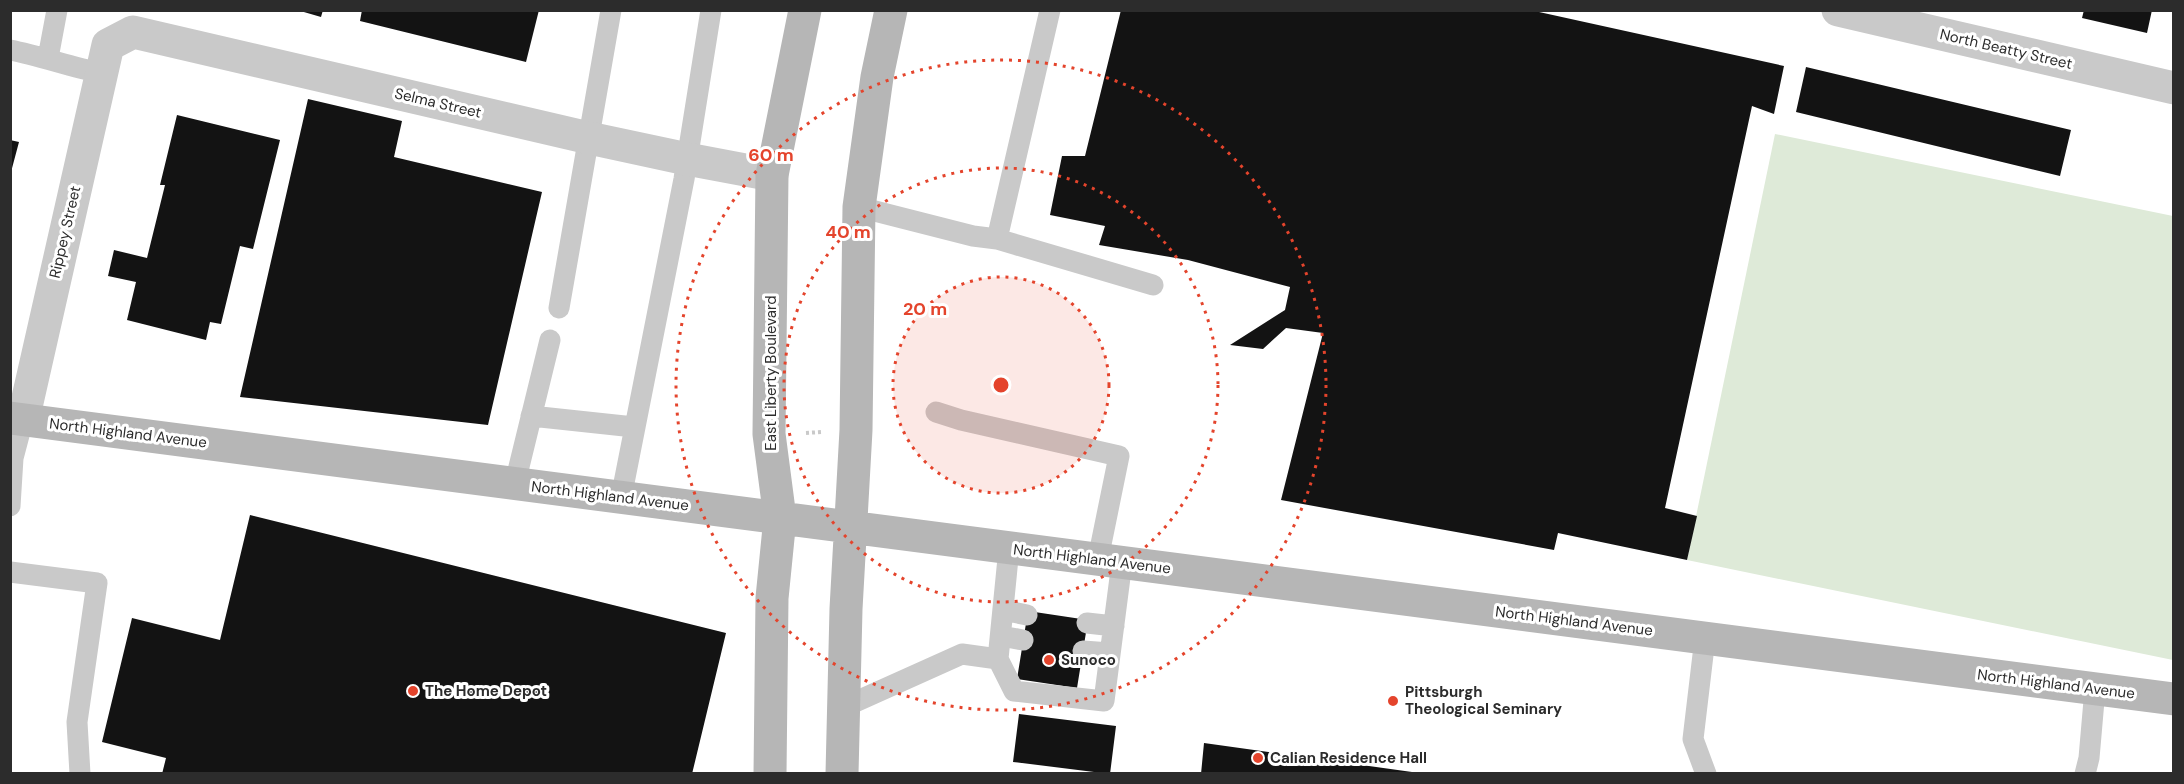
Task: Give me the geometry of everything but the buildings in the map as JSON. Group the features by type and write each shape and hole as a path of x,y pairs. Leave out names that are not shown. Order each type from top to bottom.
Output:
{"main road":[{"name":"East Liberty Boulevard","path":"770,774 772,598 780,518 769,434 772,175 806,10"},
{"path":"842,774 846,609 856,430 859,207 877,77 891,10"},
{"name":"North Highland Avenue","path":"17,419 2174,699"}],"street":[{"name":"North Beatty Street","path":"1838,10 2174,88"},
{"name":"Selma Street","path":"104,59 133,32 589,138 772,175"},
{"name":"Rippey Street","path":"17,419 104,59"}],"lane":[{"path":"48,58 57,10"},
{"path":"559,308 611,10"},
{"path":"621,498 687,159 711,10"},
{"path":"997,239 1050,10"},
{"path":"10,50 48,58 70,67 104,59"},
{"path":"859,207 973,236 997,239 1153,285"},
{"path":"515,483 550,340"},
{"path":"936,412 961,420 1119,456 1110,561 1114,626 1104,700 1014,691 998,659 1009,548"},
{"path":"531,416 634,427"},
{"path":"10,506 17,419"},
{"path":"10,572 97,583 77,722 80,774"},
{"path":"1003,610 1027,615"},
{"path":"1087,623 1114,626"},
{"path":"1000,636 1023,640"},
{"path":"1705,638 1693,739 1706,774"},
{"path":"1083,651 1110,653"},
{"path":"844,707 963,654 998,659"},
{"path":"2085,774 2089,758 2095,689"}],"green space":[{"path":"1775,134 2173,216 2173,660 1687,560"}],"place":[{"name":"Sunoco","path":"1049,660"},
{"name":"The Home Depot","path":"413,691"},
{"name":"Pittsburgh Theological Seminary","path":"1393,701"},
{"name":"Calian Residence Hall","path":"1258,758"}]}
